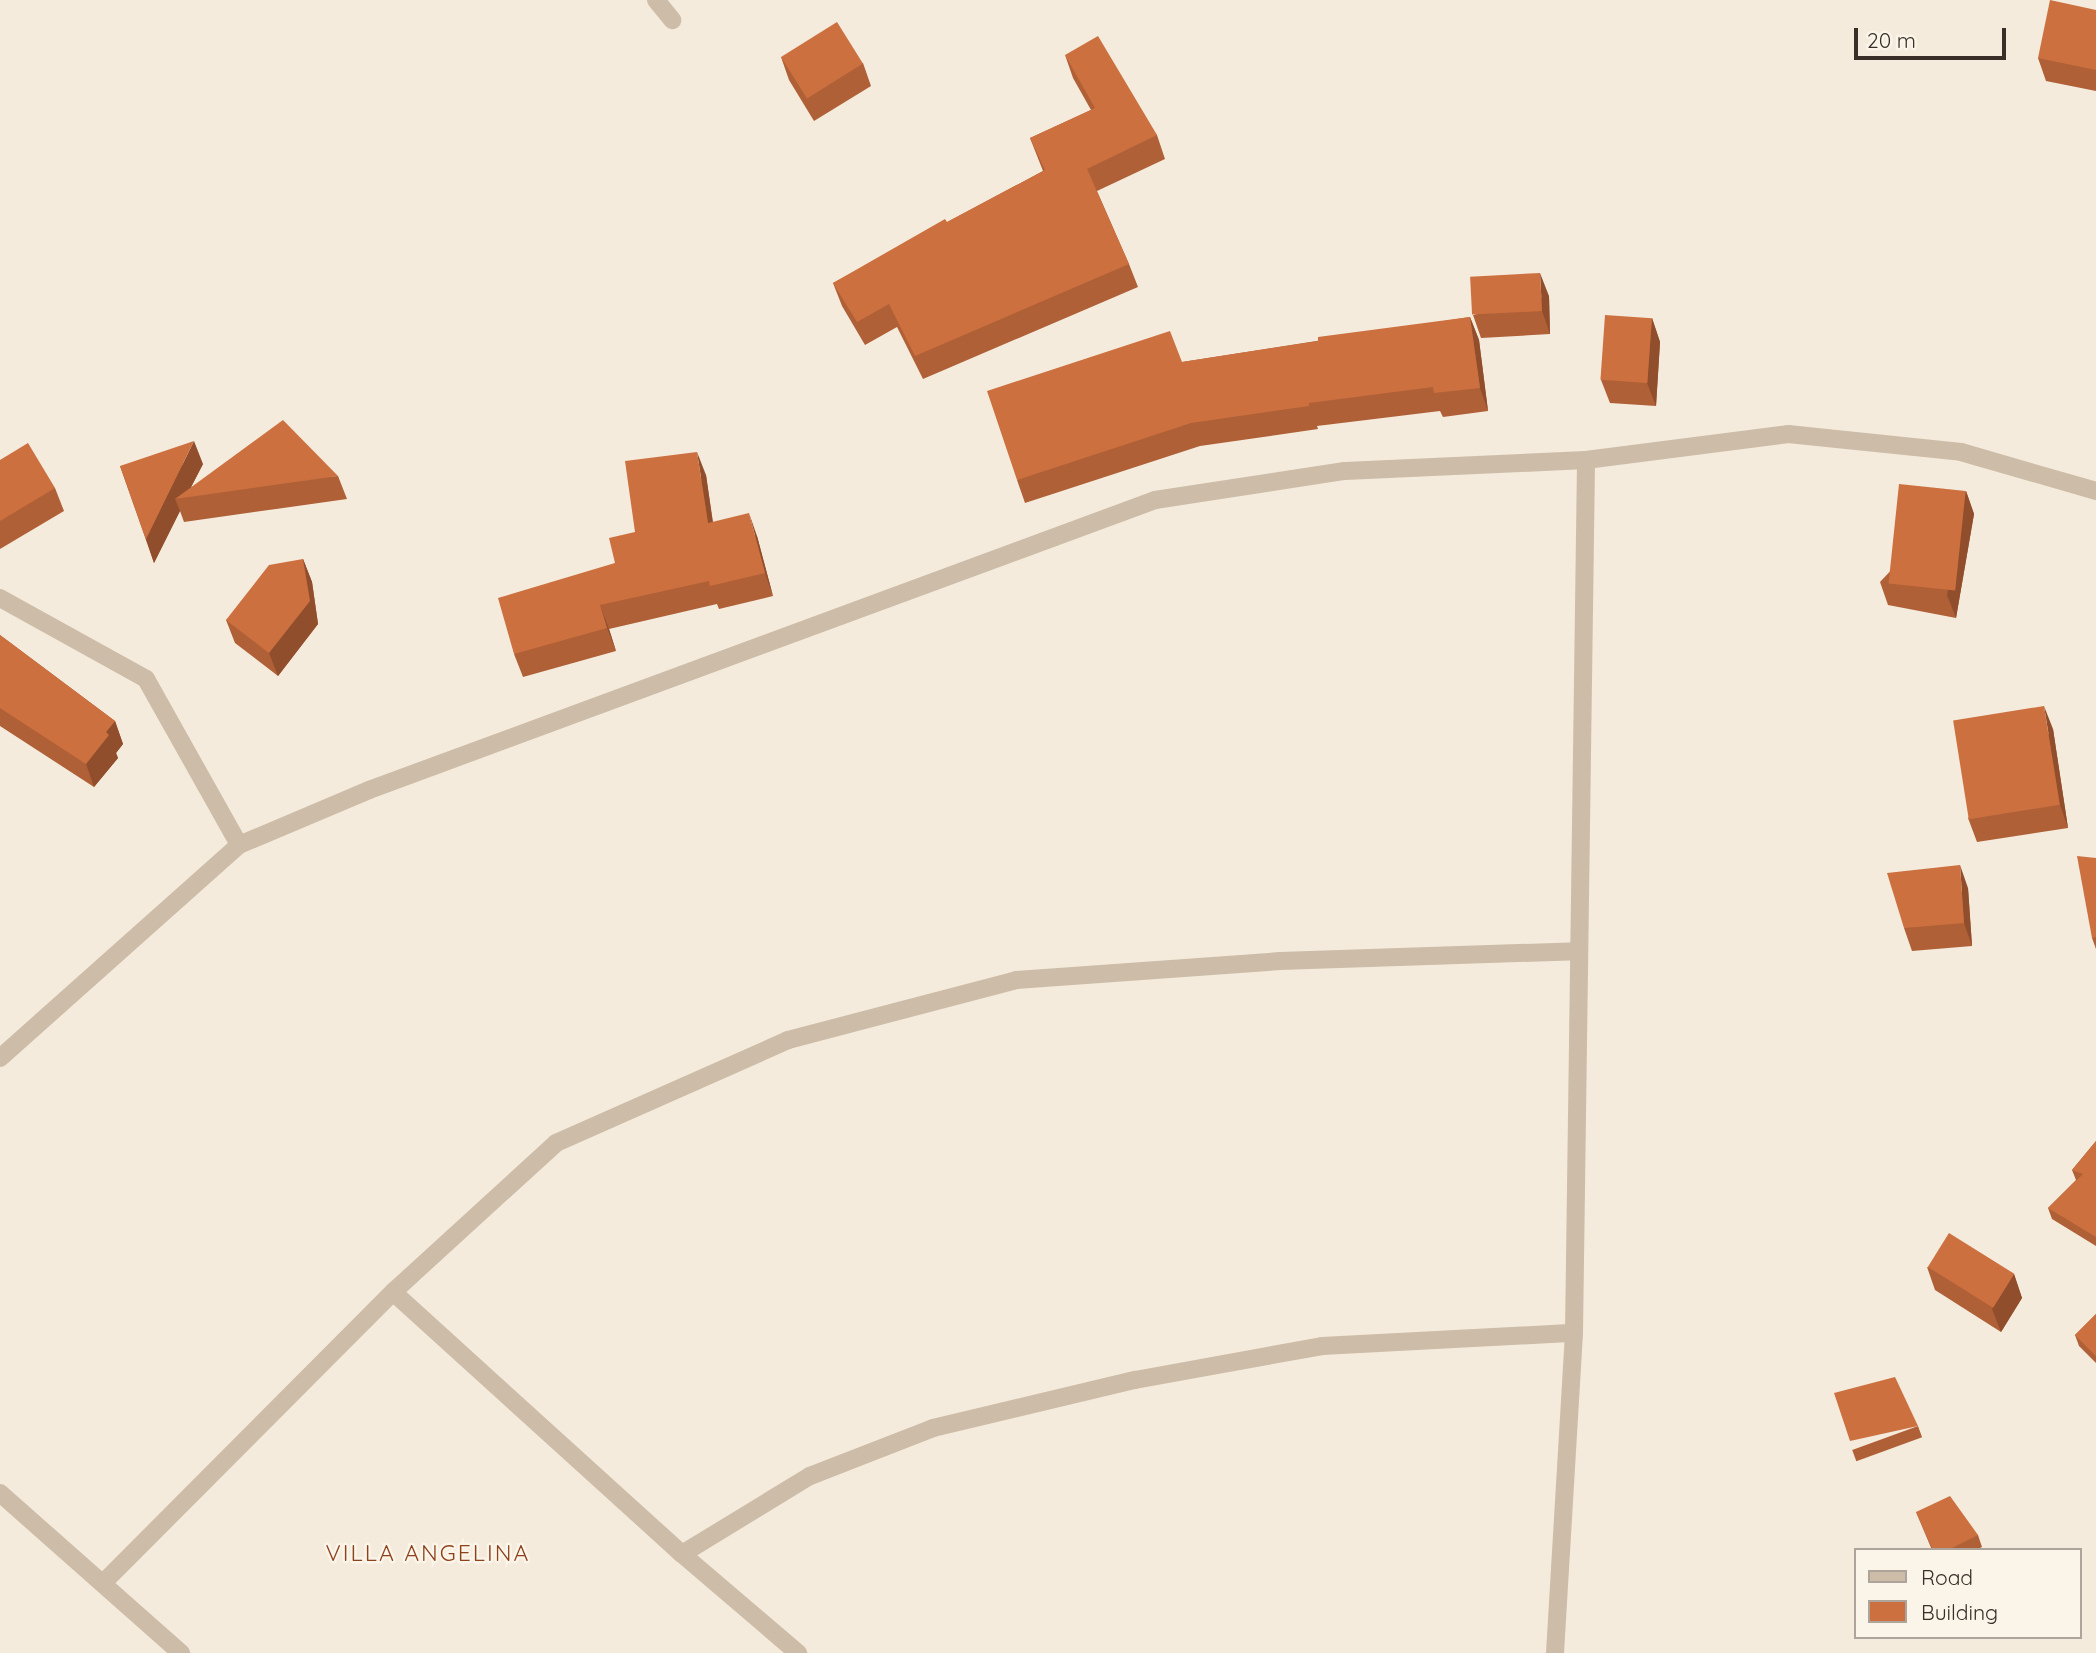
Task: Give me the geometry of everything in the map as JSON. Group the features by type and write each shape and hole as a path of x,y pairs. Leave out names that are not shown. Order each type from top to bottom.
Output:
{"street":[{"path":"656,0 672,20"},
{"path":"0,1058 239,845 369,790 1155,500 1345,471 1586,460 1788,434 1961,452 2096,491"},
{"path":"1555,1653 1574,1333 1577,951 1586,460"},
{"path":"0,598 146,678 239,845"},
{"path":"103,1583 393,1292 556,1143 788,1040 1016,980 1280,961 1577,951"},
{"path":"393,1292 682,1554 798,1653"},
{"path":"682,1554 810,1476 933,1428 1135,1380 1322,1346 1574,1333"},
{"path":"0,1493 181,1653"}],"building":[{"path":"2050,0 2096,10 2096,70 2038,58"},
{"path":"837,22 863,64 807,99 781,57"},
{"path":"1098,36 1157,135 1087,169 1129,264 915,356 889,304 857,322 833,283 945,219 947,222 1045,170 1030,138 1095,108 1065,55"},
{"path":"1540,273 1542,311 1472,315 1470,277"},
{"path":"1605,315 1652,318 1647,383 1600,380"},
{"path":"1470,317 1480,388 1434,393 1433,387 1309,403 1309,406 1191,423 1017,480 987,391 1170,331 1182,362 1318,341 1318,337"},
{"path":"283,420 338,476 175,499"},
{"path":"194,441 146,539 120,466"},
{"path":"28,443 55,488 0,521 0,460"},
{"path":"697,452 708,523 749,513 765,573 710,586 709,581 600,605 607,628 514,654 498,598 615,563 609,538 635,532 625,461"},
{"path":"1899,484 1966,491 1955,590 1889,583"},
{"path":"303,559 310,601 269,653 226,620 269,565"},
{"path":"0,635 115,721 106,732 109,735 86,764 0,708"},
{"path":"2044,706 2060,805 1969,819 1953,720"},
{"path":"2077,856 2096,858 2096,937 2092,938"},
{"path":"1960,865 1964,923 1904,928 1887,873"},
{"path":"2096,1141 2096,1237 2048,1208 2083,1174 2072,1170"},
{"path":"1949,1233 2014,1274 1993,1308 1928,1267"},
{"path":"2096,1314 2096,1356 2075,1335"},
{"path":"1895,1377 1918,1426 1850,1441 1834,1393"},
{"path":"1950,1496 1978,1535 1952,1548 1932,1548 1916,1512"}],"district":[{"name":"VILLA ANGELINA","path":"428,1553"}]}
